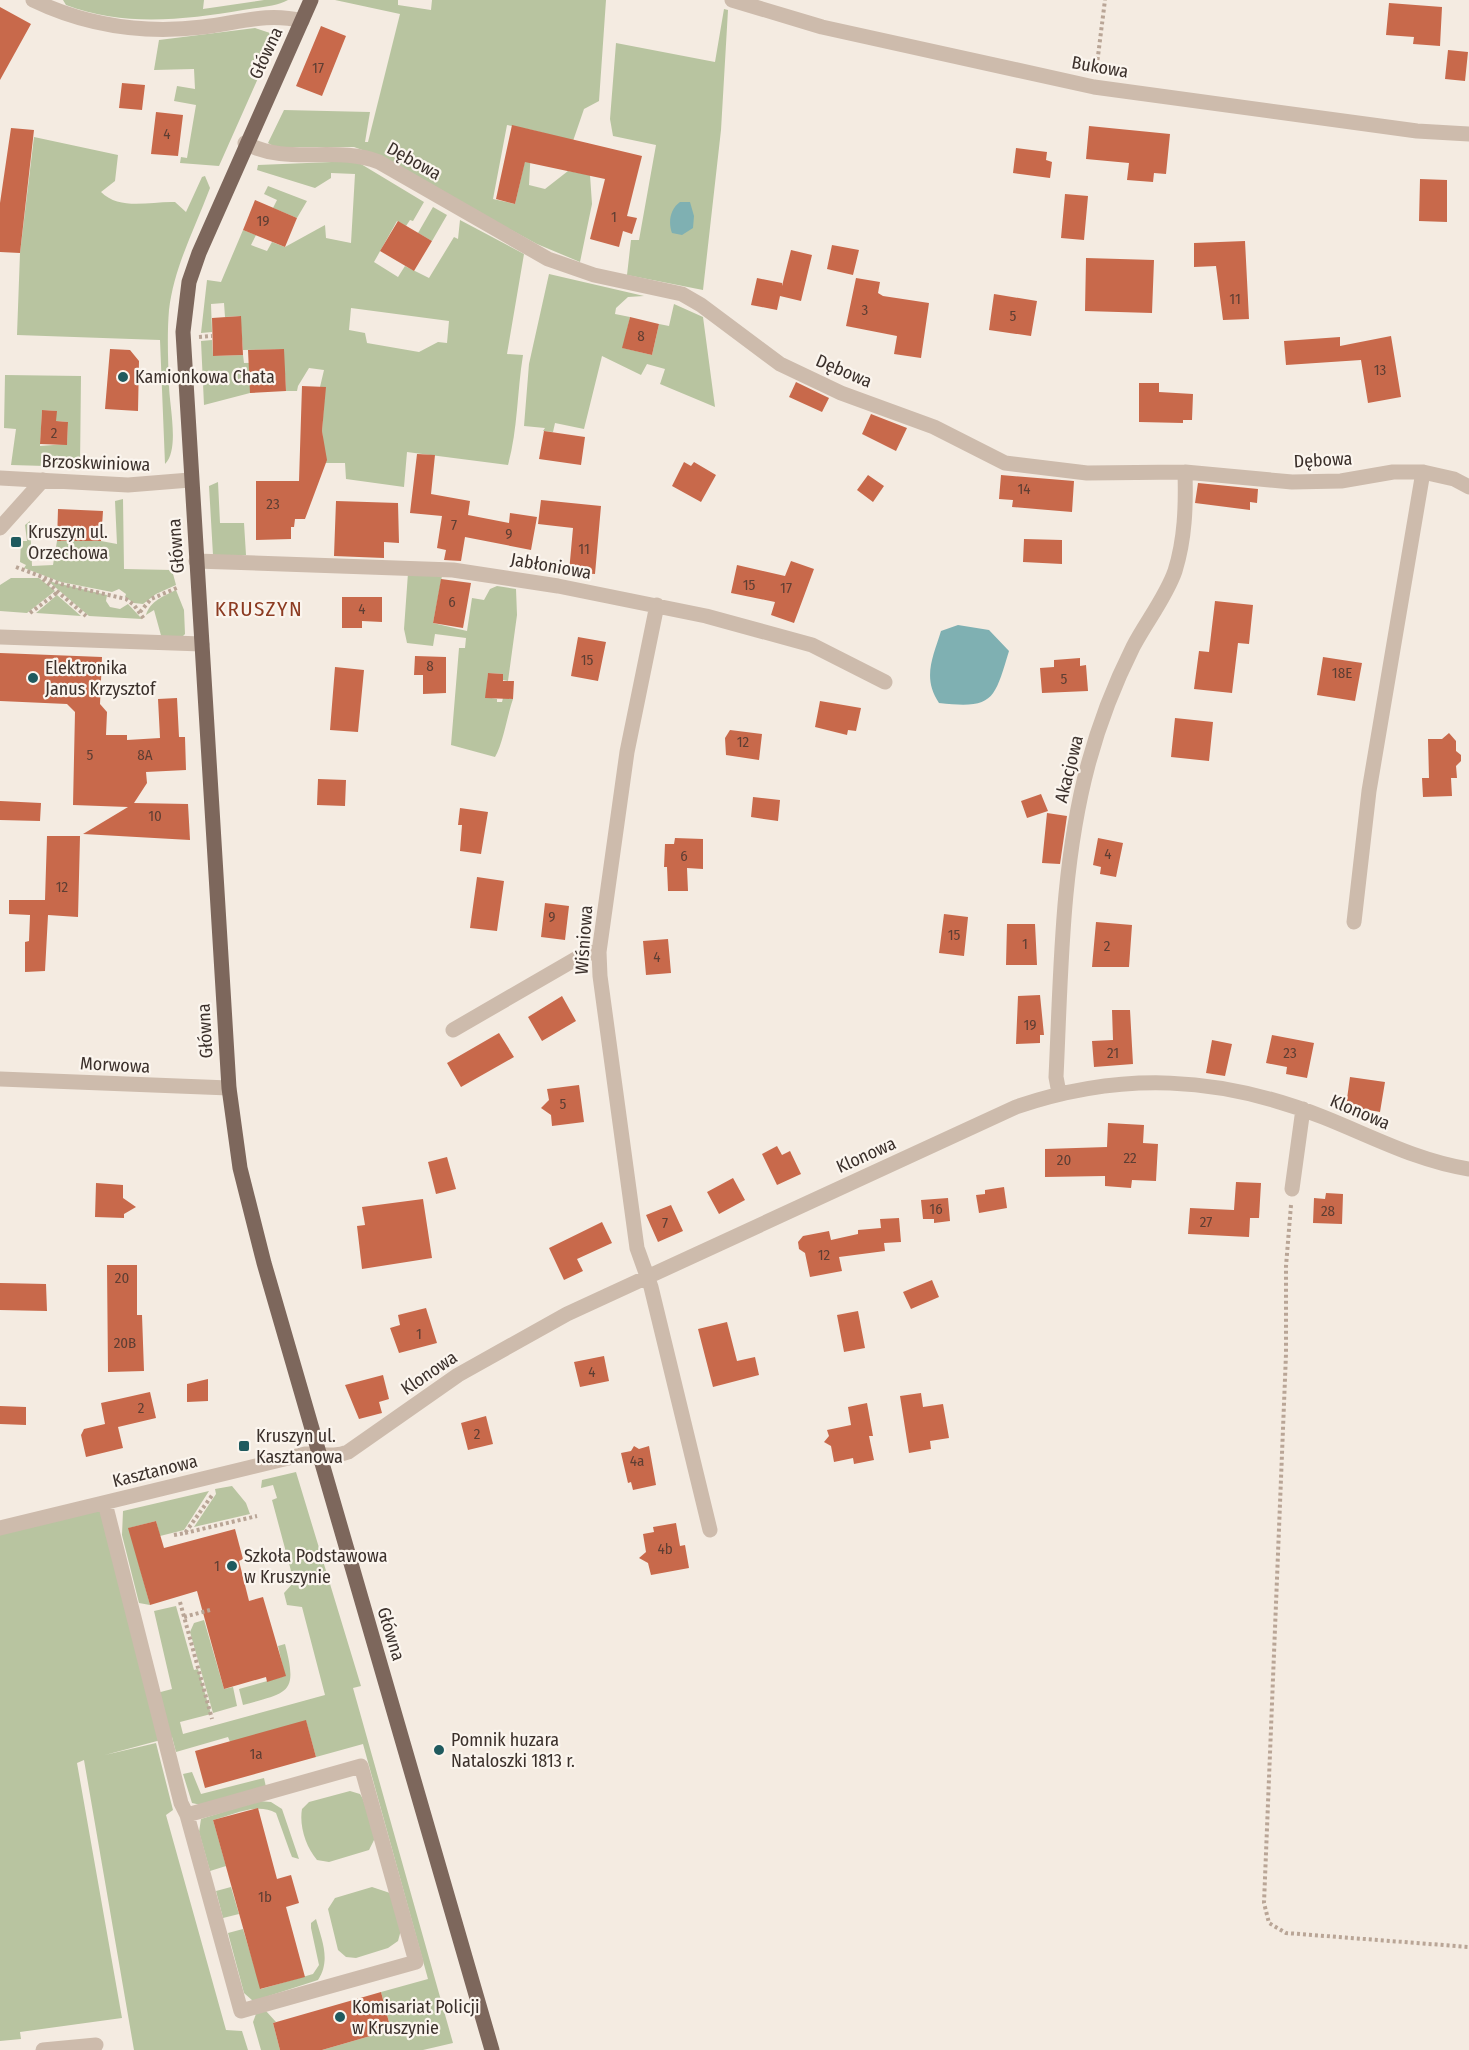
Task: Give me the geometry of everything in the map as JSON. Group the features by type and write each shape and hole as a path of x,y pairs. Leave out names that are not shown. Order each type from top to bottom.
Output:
{"main road":[{"name":"Główna","path":"311,0 245,143 199,253 188,288 183,349 229,1088 240,1168 492,2050"}],"street":[{"path":"33,0 55,5 102,25 168,29 201,27 280,16 302,21"},
{"name":"Bukowa","path":"732,0 822,27 1094,87 1287,115 1467,135"},
{"name":"Dębowa","path":"245,143 273,154 346,154 363,156 379,162 548,259 594,275 682,294 701,304 780,364 841,393 934,427 1005,463 1087,473 1185,472 1302,482 1341,481 1393,472 1423,472 1454,479 1469,488"},
{"name":"Akacjowa","path":"1059,1093 1056,1077 1068,883 1085,778 1109,696 1174,574 1182,545 1186,503 1185,472"},
{"path":"1354,922 1369,791 1423,472"},
{"name":"Brzoskwiniowa","path":"0,478 128,485 190,480"},
{"path":"0,528 44,480"},
{"name":"Jabłoniowa","path":"196,561 453,570 657,605 812,645 885,682"},
{"name":"Wiśniowa","path":"657,605 627,752 599,952 600,976 636,1248 660,1323 710,1530"},
{"path":"0,637 202,644"},
{"path":"453,1030 586,953 599,952"},
{"name":"Morwowa","path":"0,1079 229,1088"},
{"name":"Klonowa","path":"320,1453 336,1457 348,1452 458,1375 567,1314 1016,1107 1059,1093 1127,1083 1195,1083 1303,1109 1423,1158 1469,1169"},
{"path":"1292,1189 1303,1109"},
{"name":"Kasztanowa","path":"0,1528 305,1454 320,1453"},
{"path":"105,1503 181,1803 187,1815 241,2011 416,1962 361,1767 187,1815"},
{"path":"43,2050 96,2045"}],"path":[{"path":"1094,87 1105,0"},
{"path":"203,337 212,336"},
{"path":"16,567 40,576 126,599 144,619"},
{"path":"40,576 86,616"},
{"path":"140,612 151,599 178,586"},
{"path":"30,613 58,592"},
{"path":"1292,1189 1286,1266 1286,1354 1264,1903 1269,1923 1286,1933 1469,1947"},
{"path":"185,1533 213,1494 210,1490"},
{"path":"174,1535 257,1516"},
{"path":"180,1602 212,1719"},
{"path":"184,1617 210,1610"}],"green space":[{"path":"63,0 204,0 203,9 264,0 288,0 221,14 176,19 132,19 88,12 66,5"},
{"path":"335,0 398,0 398,5 431,10 432,0 606,0 599,101 584,109 573,141 532,130 529,185 545,189 568,171 590,175 592,204 580,262 537,244 365,151 354,147 275,147 268,143 284,110 370,112 365,142 368,142 400,14","holes":["507,125 532,130 515,204 493,199"]},
{"path":"724,9 728,10 721,130 703,290 627,275 631,240 639,240 656,145 613,136 610,119 616,43 715,62"},
{"path":"255,28 276,35 275,40 219,166 180,163 181,157 187,158 196,105 174,101 177,86 195,89 194,69 154,70 159,40"},
{"path":"34,137 118,155 115,181 101,192 117,201 136,204 175,202 186,212 202,177 205,176 210,188 180,263 169,310 169,393 173,438 172,448 165,464 160,340 17,335 20,253"},
{"path":"356,161 424,202 413,221 410,220 406,226 397,221 374,262 398,277 405,266 429,278 454,237 458,239 460,220 524,254 507,354 523,355 514,437 508,465 407,452 404,487 346,479 345,463 325,463 322,431 325,387 320,387 324,370 309,368 297,391 286,391 285,374 250,393 204,405 201,341 212,340 213,356 243,355 244,363 284,362 284,349 243,350 240,316 225,317 224,303 211,304 212,332 201,333 207,280 221,282 243,230 256,235 251,245 267,251 272,242 285,247 325,225 326,238 351,243 355,174 331,173 331,178 315,188 257,170 258,165","holes":["351,308 449,321 447,343 438,342 419,352 367,343 365,333 349,330"]},
{"path":"268,186 307,201 297,218 273,208 277,200 264,194"},
{"path":"433,207 447,215 432,241 418,233"},
{"path":"549,274 644,296 628,297 616,308 615,314 630,317 623,348 652,355 659,324 669,326 674,304 703,317 715,407 660,384 665,369 647,364 641,375 602,356 584,429 555,423 553,432 543,431 545,428 524,426 529,364"},
{"path":"5,375 81,376 80,467 11,465 16,429 4,428","holes":["42,410 56,411 56,421 68,422 67,444 40,446"]},
{"path":"218,482 220,523 244,523 246,555 213,555 209,486"},
{"path":"123,499 124,569 172,570 176,585 156,594 143,604 134,603 119,589 112,592 61,582 24,568 26,565 20,562 21,541 27,541 25,525 30,521 32,566 53,565 57,541 101,541 117,544 115,501"},
{"path":"408,573 442,576 433,623 467,631 472,598 484,600 490,589 497,586 516,589 517,615 508,681 503,680 503,674 488,673 486,697 497,699 497,702 502,702 503,698 513,699 495,757 451,745 459,648 465,648 466,638 435,634 433,646 407,643 404,629"},
{"path":"11,578 39,578 55,591 27,613 0,611 0,585"},
{"path":"48,581 107,595 106,601 110,607 120,609 128,604 142,619 89,616"},
{"path":"176,590 184,610 185,634 181,638 162,639 154,610 146,615 154,603"},
{"path":"57,595 81,616 36,613"},
{"path":"296,1472 361,1686 353,1688 453,2043 423,2050 322,2050 391,2030 381,1992 428,1979 363,1744 316,1757 306,1721 230,1742 228,1737 176,1752 172,1737 105,1755 156,1743 173,1810 166,1815 226,2030 242,2031 248,2050 134,2050 84,1760 77,1763 122,2018 20,2032 21,2039 0,2041 0,1528 105,1503 153,1694 172,1689 154,1611 176,1606 194,1670 198,1669 211,1714 180,1722 183,1734 325,1695 302,1607 287,1605 284,1593 294,1582 272,1500 277,1498 273,1485 261,1488 262,1480"},
{"path":"232,1486 246,1503 250,1514 194,1527 216,1494 215,1489"},
{"path":"209,1491 184,1530 160,1536 156,1521 129,1528 150,1605 139,1603 122,1535 123,1511"},
{"path":"204,1620 224,1689 233,1687 237,1706 213,1713 190,1632 194,1623"},
{"path":"285,1644 290,1673 290,1682 286,1688 271,1697 243,1705 239,1689 285,1676 278,1646"},
{"path":"192,1772 201,1794 264,1778 266,1787 201,1805 192,1803 183,1774"},
{"path":"350,1791 360,1794 363,1799 375,1838 369,1850 329,1862 317,1860 304,1836 302,1809 309,1802"},
{"path":"258,1801 271,1802 282,1809 299,1859 292,1857 276,1813 253,1809 213,1820 226,1866 210,1871 199,1832 201,1819"},
{"path":"231,1887 239,1914 223,1918 216,1891"},
{"path":"372,1887 390,1893 401,1930 398,1941 388,1948 356,1958 346,1957 338,1950 328,1909 335,1898"},
{"path":"316,1919 325,1958 318,1980 253,2001 244,1993 228,1933 243,1929 261,1989 313,1974 319,1965 311,1928 311,1923"},
{"path":"266,2011 276,2022 273,2023 280,2050 261,2050 253,2022 256,2014"}],"water":[{"path":"680,202 690,202 694,216 693,228 682,235 672,233 670,224 672,212"},
{"path":"958,625 989,630 1009,651 995,691 981,702 939,703 931,685 932,659 941,631"}],"building":[{"path":"1389,3 1442,7 1440,46 1413,44 1414,37 1386,35"},
{"path":"0,7 31,24 0,80"},
{"path":"321,26 346,36 322,96 296,86"},
{"path":"1448,50 1468,52 1465,81 1445,79"},
{"path":"122,83 145,85 142,110 119,108"},
{"path":"156,112 183,115 178,156 151,154"},
{"path":"512,125 642,156 627,216 637,218 632,234 623,231 619,247 590,239 605,179 525,162 515,204 496,199"},
{"path":"1089,126 1170,134 1166,174 1154,173 1153,182 1127,180 1129,163 1086,159"},
{"path":"11,128 34,130 20,253 0,252 0,203"},
{"path":"1016,148 1047,152 1046,160 1052,162 1050,178 1013,173"},
{"path":"1420,179 1447,180 1447,222 1419,221"},
{"path":"1065,194 1088,196 1084,240 1061,238"},
{"path":"255,200 297,218 285,247 243,230"},
{"path":"398,221 432,241 414,271 380,251"},
{"path":"1245,241 1249,319 1223,320 1216,266 1194,267 1194,243"},
{"path":"832,245 859,250 853,275 827,269"},
{"path":"791,250 812,255 801,301 780,296 777,310 751,305 757,278 782,283 782,286"},
{"path":"1086,258 1154,260 1152,313 1085,311"},
{"path":"856,278 880,282 878,293 883,296 929,303 921,358 894,354 897,336 846,326"},
{"path":"994,294 1037,301 1031,336 989,330"},
{"path":"241,316 243,355 213,356 212,318"},
{"path":"630,317 659,324 652,355 622,348"},
{"path":"1391,336 1401,397 1368,403 1361,360 1286,365 1284,341 1340,337 1340,346"},
{"name":"Kamionkowa Chata","path":"110,349 130,350 139,361 138,411 105,409"},
{"path":"284,349 286,391 250,393 248,350"},
{"path":"796,382 829,398 822,412 789,397"},
{"path":"1139,383 1159,383 1159,392 1193,394 1192,420 1183,420 1183,423 1139,422"},
{"path":"302,386 326,387 322,431 327,460 305,519 295,519 294,527 291,527 291,539 256,540 256,481 299,481"},
{"path":"42,410 57,411 56,421 68,422 67,445 40,444"},
{"path":"871,414 907,428 896,451 862,434"},
{"path":"544,431 585,437 581,465 539,459"},
{"path":"417,454 435,455 431,494 470,501 468,515 509,523 510,513 537,517 531,550 465,537 461,561 444,560 446,550 437,548 442,516 410,513"},
{"path":"684,462 691,466 694,462 716,475 701,502 672,486"},
{"path":"868,475 884,486 873,502 857,490"},
{"path":"1001,475 1074,481 1072,512 1012,507 1013,500 999,499"},
{"path":"1198,483 1258,489 1257,503 1250,502 1250,510 1195,503"},
{"path":"541,500 601,506 595,574 569,572 573,528 538,524"},
{"path":"336,501 398,503 399,543 384,542 384,558 334,556"},
{"path":"58,509 103,511 101,541 57,541"},
{"path":"1024,539 1062,540 1062,564 1023,562"},
{"path":"791,561 814,569 794,623 771,615 775,602 731,593 737,565 785,576"},
{"path":"441,579 471,583 463,628 433,623"},
{"path":"342,597 382,597 382,622 362,621 362,628 342,628"},
{"path":"1215,601 1253,605 1249,644 1238,643 1232,693 1194,689 1199,651 1209,652"},
{"path":"578,637 606,642 598,681 571,676"},
{"path":"0,653 102,657 100,704 107,712 106,735 127,735 127,740 160,738 158,699 177,698 179,737 185,737 186,770 146,772 147,783 134,803 188,804 190,840 83,834 128,807 73,805 75,712 67,704 0,701"},
{"path":"415,656 446,657 446,693 423,694 423,675 414,675"},
{"path":"1323,657 1362,663 1355,701 1317,695"},
{"path":"1080,658 1080,666 1086,665 1088,691 1042,693 1040,668 1054,667 1054,660"},
{"path":"335,667 364,670 358,732 330,730"},
{"path":"488,673 503,674 503,681 514,681 513,699 485,698"},
{"path":"820,701 861,708 856,731 848,730 847,735 815,727"},
{"path":"1175,718 1213,722 1209,761 1171,757"},
{"path":"730,730 762,734 759,760 726,755 725,738"},
{"path":"1449,733 1456,741 1456,751 1461,755 1461,761 1456,766 1457,778 1451,778 1452,796 1423,797 1422,778 1429,778 1428,739 1442,739"},
{"path":"318,779 346,780 345,806 317,805"},
{"path":"1041,794 1048,811 1027,818 1021,801"},
{"path":"753,797 780,800 778,821 751,817"},
{"path":"0,801 41,803 40,821 0,820"},
{"path":"460,808 488,812 481,854 460,851 462,825 458,825"},
{"path":"1047,813 1067,816 1060,864 1042,863"},
{"path":"47,836 80,836 78,917 48,915 45,971 25,972 25,942 29,941 30,915 9,914 9,900 45,900"},
{"path":"675,838 703,839 703,869 687,868 688,891 668,891 667,867 664,867 665,844 674,844"},
{"path":"1098,838 1123,843 1116,877 1100,874 1101,867 1093,865"},
{"path":"477,877 504,881 497,931 470,928"},
{"path":"545,903 569,906 565,940 541,937"},
{"path":"944,914 968,917 964,956 939,953"},
{"path":"1096,922 1132,925 1129,967 1092,967"},
{"path":"1007,924 1035,924 1037,965 1006,965"},
{"path":"668,939 671,973 646,975 643,941"},
{"path":"1040,995 1044,1035 1040,1035 1040,1043 1016,1044 1018,996"},
{"path":"562,996 576,1021 542,1041 528,1017"},
{"path":"1112,1010 1130,1010 1133,1064 1094,1067 1092,1041 1113,1040"},
{"path":"499,1033 514,1057 461,1087 447,1063"},
{"path":"1272,1035 1314,1043 1307,1078 1286,1074 1287,1067 1266,1063"},
{"path":"1212,1040 1232,1044 1225,1076 1206,1073"},
{"path":"1350,1077 1385,1082 1380,1112 1346,1106"},
{"path":"579,1085 584,1122 552,1126 551,1115 541,1108 549,1100 547,1089"},
{"path":"1108,1123 1144,1125 1143,1143 1158,1144 1156,1181 1132,1180 1131,1188 1105,1186 1105,1176 1045,1177 1045,1149 1107,1147"},
{"path":"777,1146 782,1155 790,1151 801,1174 777,1185 762,1154"},
{"path":"447,1157 456,1189 436,1194 428,1162"},
{"path":"733,1178 745,1200 719,1214 707,1192"},
{"path":"1236,1182 1261,1183 1259,1218 1250,1218 1249,1237 1188,1234 1190,1208 1234,1210"},
{"path":"96,1183 123,1185 123,1198 136,1207 124,1214 124,1218 95,1217"},
{"path":"1004,1187 1007,1208 979,1213 976,1195 985,1194 985,1190"},
{"path":"1326,1193 1343,1194 1342,1224 1313,1223 1314,1198 1325,1199"},
{"path":"948,1198 950,1221 934,1223 934,1219 923,1219 921,1200"},
{"path":"423,1199 432,1258 362,1269 357,1226 365,1225 362,1207"},
{"path":"671,1205 683,1231 658,1242 646,1215"},
{"path":"899,1218 901,1242 884,1243 885,1251 839,1257 842,1271 810,1277 805,1253 799,1249 798,1242 803,1236 829,1231 831,1240 858,1234 858,1230 881,1228 880,1219"},
{"path":"602,1222 612,1243 577,1259 583,1271 564,1280 549,1248"},
{"path":"107,1265 137,1265 137,1315 142,1315 144,1371 108,1372"},
{"path":"932,1280 939,1297 911,1309 903,1292"},
{"path":"0,1283 46,1284 47,1311 0,1310"},
{"path":"426,1308 437,1343 399,1353 390,1328 400,1325 398,1315"},
{"path":"858,1311 865,1348 844,1352 837,1315"},
{"path":"727,1322 737,1361 755,1357 759,1375 713,1387 698,1329"},
{"path":"604,1356 609,1381 580,1387 574,1362"},
{"path":"383,1375 389,1399 379,1402 382,1413 359,1419 345,1385"},
{"path":"208,1379 208,1401 187,1402 187,1384"},
{"path":"150,1392 156,1418 118,1427 123,1448 86,1457 81,1435 84,1429 105,1424 101,1403"},
{"path":"921,1393 923,1407 943,1404 949,1438 930,1441 931,1449 909,1453 900,1396"},
{"path":"867,1403 873,1436 869,1436 874,1460 854,1464 853,1458 834,1462 831,1446 824,1442 829,1436 827,1430 851,1425 848,1407"},
{"path":"0,1406 26,1407 26,1425 0,1424"},
{"path":"486,1416 493,1444 468,1450 461,1423"},
{"path":"634,1446 639,1449 649,1446 656,1485 633,1490 631,1482 628,1483 621,1453 631,1451"},
{"path":"156,1521 164,1548 235,1529 243,1559 239,1561 249,1601 263,1597 286,1676 267,1682 266,1677 224,1689 197,1591 150,1605 128,1528"},
{"path":"676,1523 680,1546 685,1545 689,1568 651,1575 648,1563 639,1558 646,1552 643,1534 654,1532 653,1527"},
{"path":"306,1720 316,1757 205,1788 195,1751"},
{"path":"258,1808 277,1879 291,1875 299,1903 286,1907 305,1977 260,1989 213,1820"},
{"name":"Komisariat Policji w Kruszynie","path":"381,1992 391,2030 322,2050 280,2050 273,2023"}],"place":[{"name":"Kamionkowa Chata","path":"123,377"},
{"name":"Kruszyn ul. Orzechowa","path":"16,542"},
{"name":"Elektronika Janus Krzysztof","path":"33,678"},
{"name":"Kruszyn ul. Kasztanowa","path":"244,1446"},
{"name":"Szkoła Podstawowa w Kruszynie","path":"232,1566"},
{"name":"Pomnik huzara Nataloszki 1813 r.","path":"439,1750"},
{"name":"Komisariat Policji w Kruszynie","path":"340,2017"}],"district":[{"name":"KRUSZYN","path":"259,609"}]}
